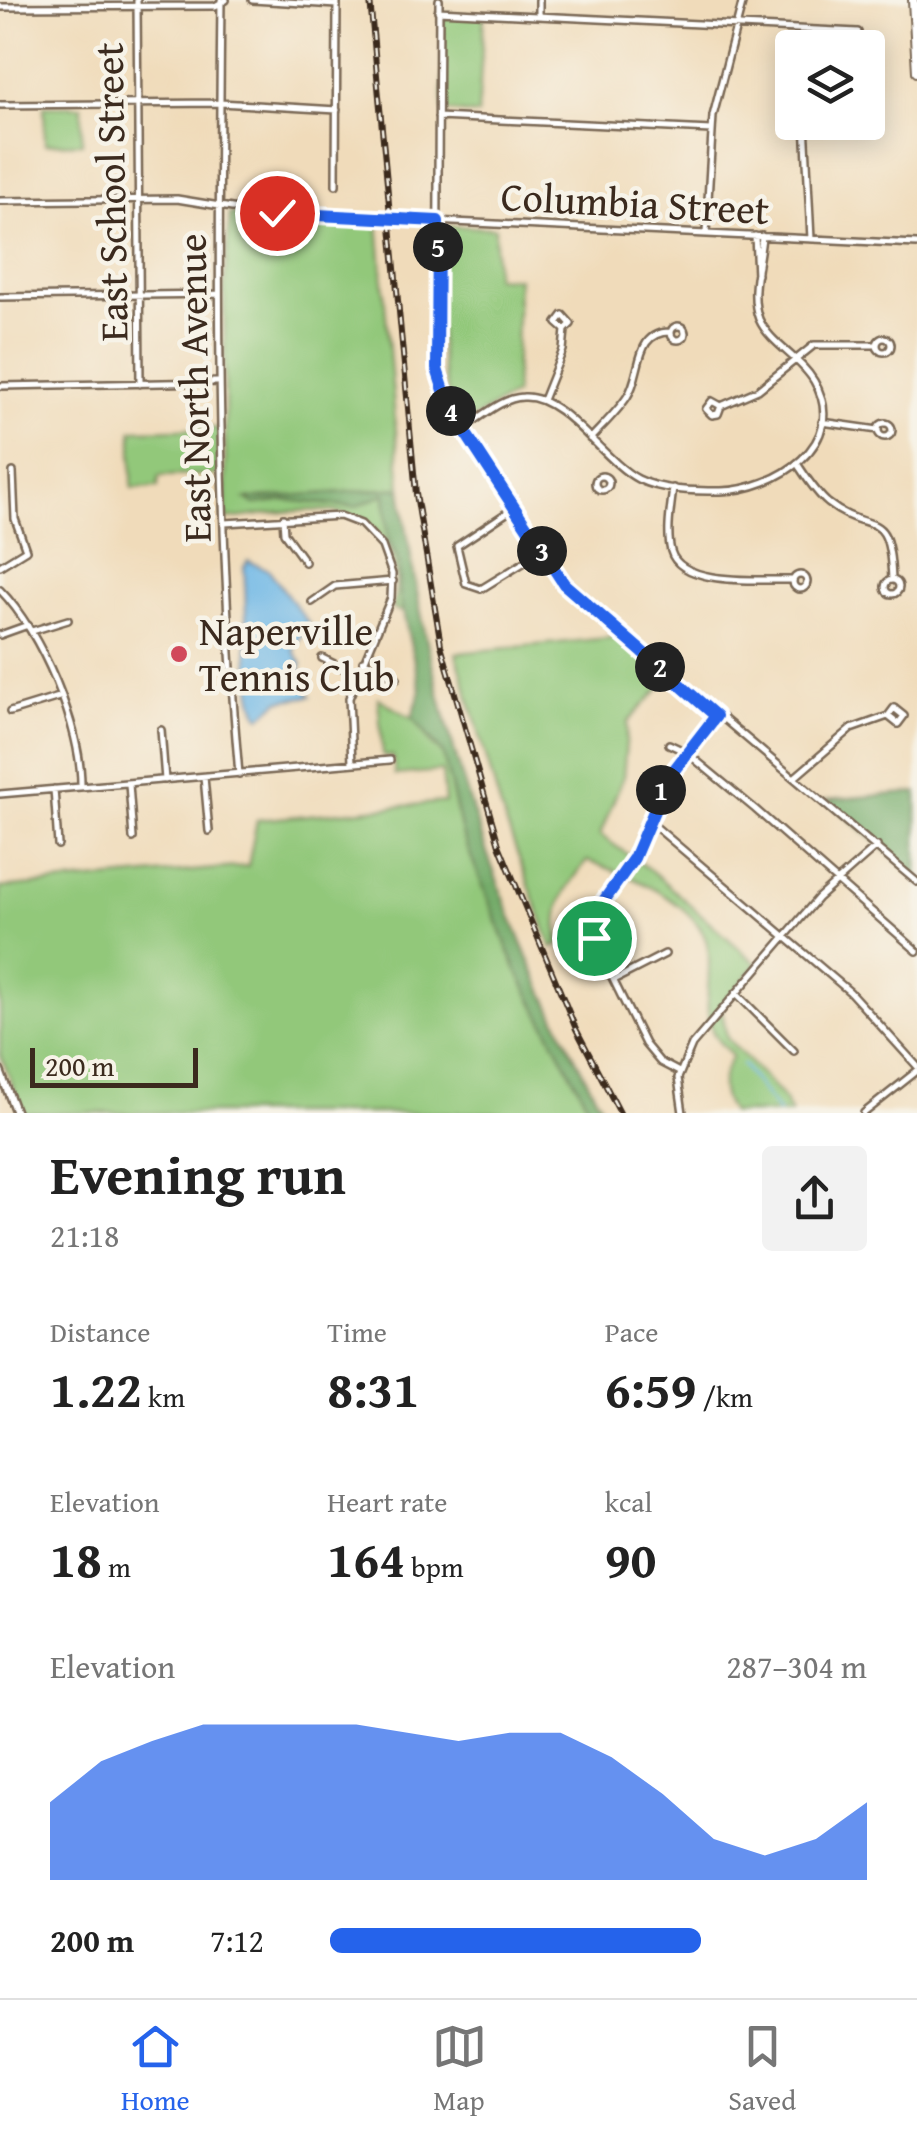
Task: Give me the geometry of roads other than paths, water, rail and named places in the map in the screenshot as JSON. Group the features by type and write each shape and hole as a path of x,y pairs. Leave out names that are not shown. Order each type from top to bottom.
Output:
{"main road":[{"path":"914,0 917,72"},
{"path":"0,1071 16,1113"}],"street":[{"path":"252,0 337,2 336,185"},
{"path":"438,0 438,377 463,428 570,589 917,882"},
{"path":"539,0 539,16"},
{"path":"706,234 711,130 742,0"},
{"path":"0,8 223,1"},
{"name":"East North Avenue","path":"223,1 218,382 225,607 239,774"},
{"name":"East School Street","path":"137,3 140,384"},
{"path":"438,11 818,30"},
{"path":"0,105 220,103 337,110"},
{"path":"438,117 711,130"},
{"path":"806,140 810,239"},
{"name":"Columbia Street","path":"0,201 177,199 350,217 917,244"},
{"path":"463,428 513,398 543,400 642,481 673,488 742,489 770,481 798,465 814,446 822,422 817,386 760,320 758,236"},
{"path":"0,297 218,294"},
{"path":"543,400 563,350 565,330"},
{"path":"590,439 627,398 646,342 659,333 672,332"},
{"path":"721,406 758,390 818,344 876,345"},
{"path":"0,386 218,382"},
{"path":"822,422 878,430"},
{"path":"606,477 618,465"},
{"path":"798,465 829,504 882,530 890,543 892,580"},
{"path":"0,566 26,550 15,519 13,472"},
{"path":"673,488 669,542 680,567 702,576 793,580"},
{"path":"514,508 456,546 468,587 481,590 542,552"},
{"path":"225,523 333,515 362,524 382,546 393,581 388,608 357,674 348,710 352,763"},
{"path":"283,518 284,533 305,562"},
{"path":"312,602 335,586 393,581"},
{"path":"0,590 30,628 59,697 77,751 81,787"},
{"path":"0,636 68,620"},
{"path":"322,658 357,674"},
{"path":"363,662 397,678"},
{"path":"10,712 59,697"},
{"path":"679,1072 650,1052 594,938 594,919 634,858 668,778 716,716"},
{"path":"794,778 851,730 888,716"},
{"path":"161,730 165,780"},
{"path":"669,744 686,752 917,951"},
{"path":"0,794 390,760"},
{"path":"204,777 209,831"},
{"path":"129,784 134,838"},
{"path":"54,789 58,845"},
{"path":"649,820 850,992 917,1068 864,1113"},
{"path":"683,1113 679,1072 692,1045 785,936 877,846"},
{"path":"614,980 665,954"},
{"path":"736,994 794,1051"}],"water":[{"path":"248,561 269,570 309,624 293,649 302,664 299,679 311,696 279,701 261,717 249,670 244,567"}],"waterway":[{"path":"742,1064 779,1113"}],"railway":[{"path":"370,0 416,494 441,645 499,845 576,1029 620,1113"}],"place":[{"name":"Naperville Tennis Club","path":"179,654"}]}
